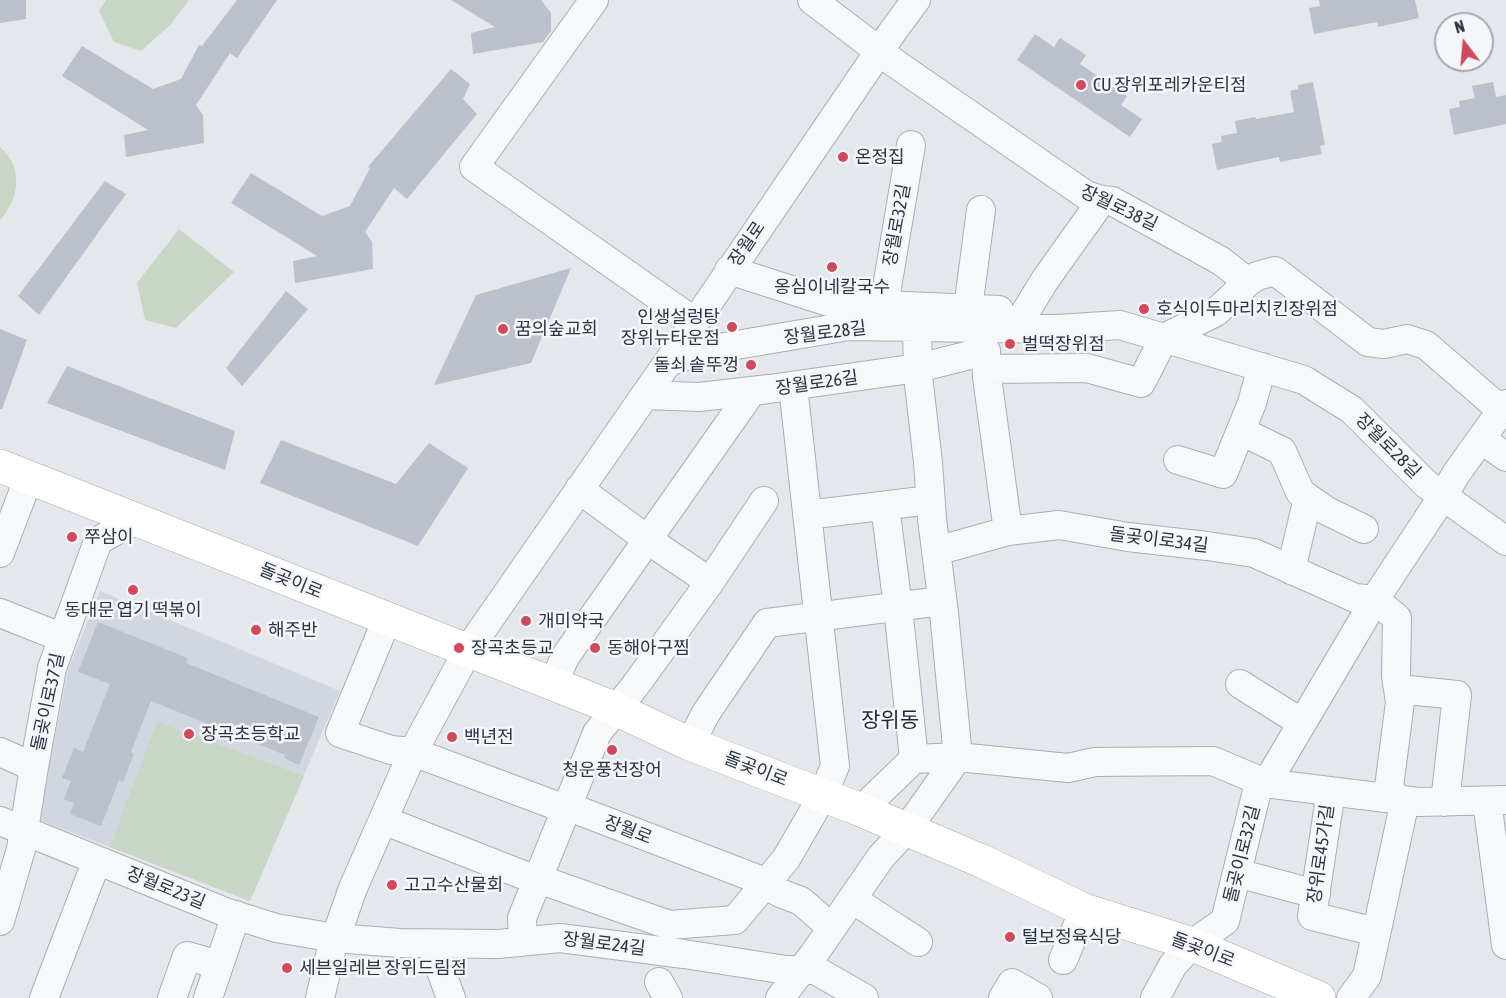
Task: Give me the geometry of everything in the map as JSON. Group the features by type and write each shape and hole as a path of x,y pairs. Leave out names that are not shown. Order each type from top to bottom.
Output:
{"main road":[{"name":"돌곶이로","path":"15,471 553,684 690,744 908,829 1084,910 1192,944 1318,998"}],"street":[{"path":"594,0 474,167 695,322"},
{"name":"장월로38길","path":"812,0 878,52 1086,195 1112,201 1221,261 1248,282"},
{"name":"장월로","path":"320,998 331,951 353,888 414,752 468,650 916,0"},
{"name":"장월로32길","path":"884,305 911,145"},
{"path":"982,339 1026,311 1045,280 1102,200"},
{"path":"981,210 982,339 1008,531"},
{"path":"729,270 841,306 884,305 982,339"},
{"name":"돌곶이로32길","path":"1155,998 1173,966 1192,944 1225,921 1257,791 1272,774 1375,600 1456,474 1504,407 1426,345 1407,339 1384,344 1368,342 1275,271 1257,276 1248,282"},
{"path":"1164,338 1216,312 1248,282"},
{"path":"1026,311 1120,325"},
{"name":"장월로28길","path":"668,362 701,351 849,326 916,327 982,339 1056,329 1120,325 1304,380 1352,410 1426,484 1506,541"},
{"path":"780,998 881,857 908,829 958,758 930,500 916,327"},
{"name":"장월로26길","path":"645,395 699,398 918,368 982,339 1141,383 1164,338"},
{"path":"1178,460 1223,474 1252,403 1262,368"},
{"path":"383,820 531,878 547,882 666,938 735,920 786,859 823,795 835,766 793,386"},
{"path":"553,684 565,657 752,391"},
{"path":"1241,431 1282,451 1300,492 1327,511 1364,529"},
{"path":"1481,439 1506,457"},
{"name":"돌곶이로","path":"0,553 15,471"},
{"path":"579,489 710,582"},
{"path":"1291,570 1308,498"},
{"path":"807,515 930,500"},
{"path":"524,941 522,918 597,733 710,582 764,501"},
{"path":"885,506 914,759"},
{"name":"돌곶이로37길","path":"2,906 21,849 12,826 34,767 52,668 98,541 136,519"},
{"name":"돌곶이로34길","path":"936,551 1008,531 1059,525 1128,537 1254,553 1355,598 1375,600"},
{"path":"1351,998 1367,976 1403,810 1389,787 1400,702 1396,676 1397,618 1375,600"},
{"path":"690,744 706,713 767,622 942,601"},
{"name":"돌곶이로37길","path":"0,614 63,638"},
{"path":"387,618 340,733 391,750 414,752"},
{"path":"1240,684 1302,723"},
{"path":"1398,689 1457,695 1445,802"},
{"name":"돌곶이로37길","path":"0,752 34,767"},
{"name":"장월로","path":"414,752 755,878 801,901 832,928"},
{"path":"861,810 914,759 958,758 1068,768 1095,762 1213,761 1265,783"},
{"name":"장위로45가길","path":"1265,783 1418,802 1496,800"},
{"name":"장위로45가길","path":"1314,905 1331,791"},
{"path":"1496,800 1506,945"},
{"name":"장월로23길","path":"12,826 225,912 276,927 336,938"},
{"path":"44,998 97,860"},
{"path":"1237,873 1376,932"},
{"path":"852,899 918,942"},
{"path":"1063,960 1084,910"},
{"path":"208,998 236,915"},
{"name":"장월로24길","path":"336,938 430,944 498,944 561,938 666,938 786,970 815,970 864,998"},
{"path":"430,944 451,998"},
{"path":"172,998 187,956 219,965"},
{"path":"1003,998 1012,983 1038,998"}],"shaded area":[{"name":"장곡초등학교","path":"100,591 340,691 250,901 39,820 68,670"}],"green space":[{"path":"106,0 189,0 171,24 141,51 114,42 99,11"},
{"path":"0,147 13,164 16,184 11,203 0,220"},
{"path":"179,229 234,272 176,328 145,320 137,283"},
{"path":"157,722 304,776 250,901 110,847"}],"building":[{"path":"0,0 26,0 26,19 0,23"},
{"path":"237,0 277,0 237,58 230,53 196,105 203,115 204,143 126,157 124,135 148,130 62,76 82,46 153,89 181,79 199,45 202,46"},
{"path":"451,0 541,0 551,13 551,31 543,42 473,54 471,33 495,27"},
{"path":"1319,0 1415,0 1419,18 1378,27 1377,22 1314,34 1309,8 1320,6"},
{"path":"1035,34 1054,47 1060,38 1086,55 1080,64 1127,96 1121,105 1142,119 1130,137 1017,60"},
{"path":"451,69 470,84 463,99 477,114 407,199 394,188 365,232 372,242 373,269 295,283 293,261 317,256 231,203 251,173 322,216 350,206 370,168 368,167"},
{"path":"1313,82 1325,145 1320,146 1322,154 1280,162 1279,157 1217,170 1212,144 1222,142 1221,136 1237,133 1235,121 1294,112 1290,91 1298,89 1298,85"},
{"path":"1493,82 1496,97 1506,95 1506,124 1454,135 1449,109 1460,107 1459,101 1475,98 1472,86"},
{"path":"105,181 126,194 39,315 18,296"},
{"name":"꿈의숲교회","path":"571,268 531,363 434,385 476,295"},
{"path":"286,291 308,309 242,386 226,368"},
{"path":"0,329 27,340 2,409 0,409"},
{"path":"67,366 235,431 225,470 47,403"},
{"path":"281,440 396,484 429,443 468,468 418,546 260,483"},
{"path":"98,622 188,658 186,663 319,717 299,765 284,758 285,755 151,701 131,752 134,754 123,782 119,780 101,826 70,814 74,803 64,799 71,781 62,778 74,748 83,752 110,684 78,672"}],"place":[{"name":"CU 장위포레카운티점","path":"1081,85"},
{"name":"온정집","path":"843,157"},
{"name":"옹심이네칼국수","path":"832,267"},
{"name":"호식이두마리치킨장위점","path":"1144,309"},
{"name":"인생설렁탕 장위뉴타운점","path":"732,327"},
{"name":"꿈의숲교회","path":"503,329"},
{"name":"벌떡장위점","path":"1010,344"},
{"name":"돌쇠 솥뚜껑","path":"751,365"},
{"name":"쭈삼이","path":"72,537"},
{"name":"동대문 엽기 떡볶이","path":"133,590"},
{"name":"개미약국","path":"526,621"},
{"name":"해주반","path":"256,630"},
{"name":"장곡초등교","path":"459,648"},
{"name":"동해아구찜","path":"595,648"},
{"name":"장곡초등학교","path":"189,734"},
{"name":"백년전","path":"452,737"},
{"name":"청운풍천장어","path":"612,750"},
{"name":"고고수산물회","path":"392,885"},
{"name":"털보정육식당","path":"1010,937"},
{"name":"세븐일레븐 장위드림점","path":"287,968"}],"district":[{"name":"장위동","path":"890,720"}]}
